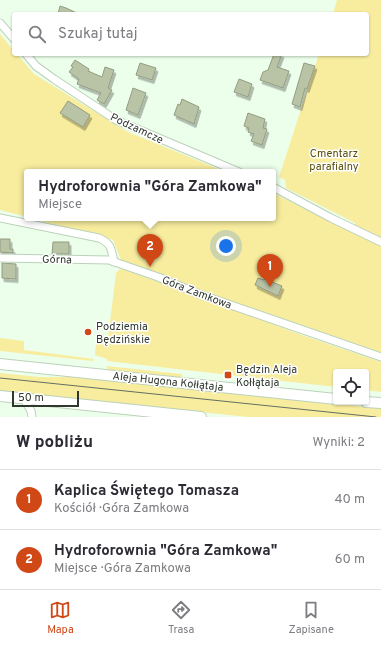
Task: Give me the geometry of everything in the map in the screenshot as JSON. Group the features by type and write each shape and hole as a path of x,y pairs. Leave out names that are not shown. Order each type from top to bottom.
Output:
{"main road":[{"name":"Aleja Hugona Kołłątaja","path":"0,364 333,399"},
{"path":"0,396 202,417"},
{"path":"369,402 381,403"}],"street":[{"path":"0,23 12,37"},
{"name":"Podzamcze","path":"28,56 36,66 116,120 232,169"},
{"path":"276,190 381,242"},
{"path":"0,218 98,238 106,242 112,249 114,262"},
{"name":"Górna","path":"0,258 109,260 114,262"},
{"name":"Góra Zamkowa","path":"114,262 158,277 199,294 381,357"},
{"path":"24,399 31,411 32,417"}],"green space":[{"name":"Cmentarz parafialny","path":"337,0 381,0 381,239 354,226 355,223 286,188 285,180 279,177 318,56 369,56 369,12 334,12"},
{"path":"0,34 12,49 12,56 19,56 34,74 128,132 219,169 24,169 24,216 0,210"},
{"path":"276,194 381,246 381,355 208,295 121,260 113,240 41,221 276,221"},
{"path":"120,269 132,272 299,334 381,362 381,392 369,390 369,369 333,369 333,387 107,361 107,359 95,355 97,333 104,334 103,345 107,346 116,273"},
{"path":"0,338 24,341 24,350 94,359 93,361 0,351"},
{"path":"106,366 182,374 183,378 109,370"},
{"path":"0,373 39,377 83,377 333,403 333,405 381,408 381,417 248,417 0,391"}],"building":[{"path":"60,6 75,12 58,12"},
{"path":"273,56 281,56 277,67 289,71 283,88 260,80 263,72 268,70"},
{"path":"75,60 89,69 88,71 102,77 105,67 114,70 108,88 112,90 104,104 97,100 101,93 77,84 79,79 69,72 73,67 71,66"},
{"path":"140,63 156,68 152,80 136,75"},
{"path":"304,63 315,66 307,89 305,88 300,107 292,104"},
{"path":"239,79 252,84 248,97 234,92"},
{"path":"133,88 146,93 138,115 126,110"},
{"path":"182,99 199,107 194,124 174,115 178,104 180,105"},
{"path":"68,101 90,115 83,127 60,113"},
{"path":"248,113 265,119 263,128 267,129 262,145 251,141 254,134 248,132 249,128 244,126"},
{"path":"0,239 10,239 10,249 13,249 13,253 0,252"},
{"path":"53,242 69,242 69,254 52,254"},
{"path":"2,263 16,264 16,279 2,278"},
{"path":"258,278 265,279 282,286 278,296 255,285"}],"tram line":[{"path":"0,378 376,417"}],"place":[{"name":"Hydroforownia \"Góra Zamkowa\"","path":"150,267"},
{"name":"Kaplica Świętego Tomasza","path":"270,287"},
{"name":"Podziemia Będzińskie","path":"88,332"},
{"name":"Będzin Aleja Kołłątaja","path":"228,375"}]}
